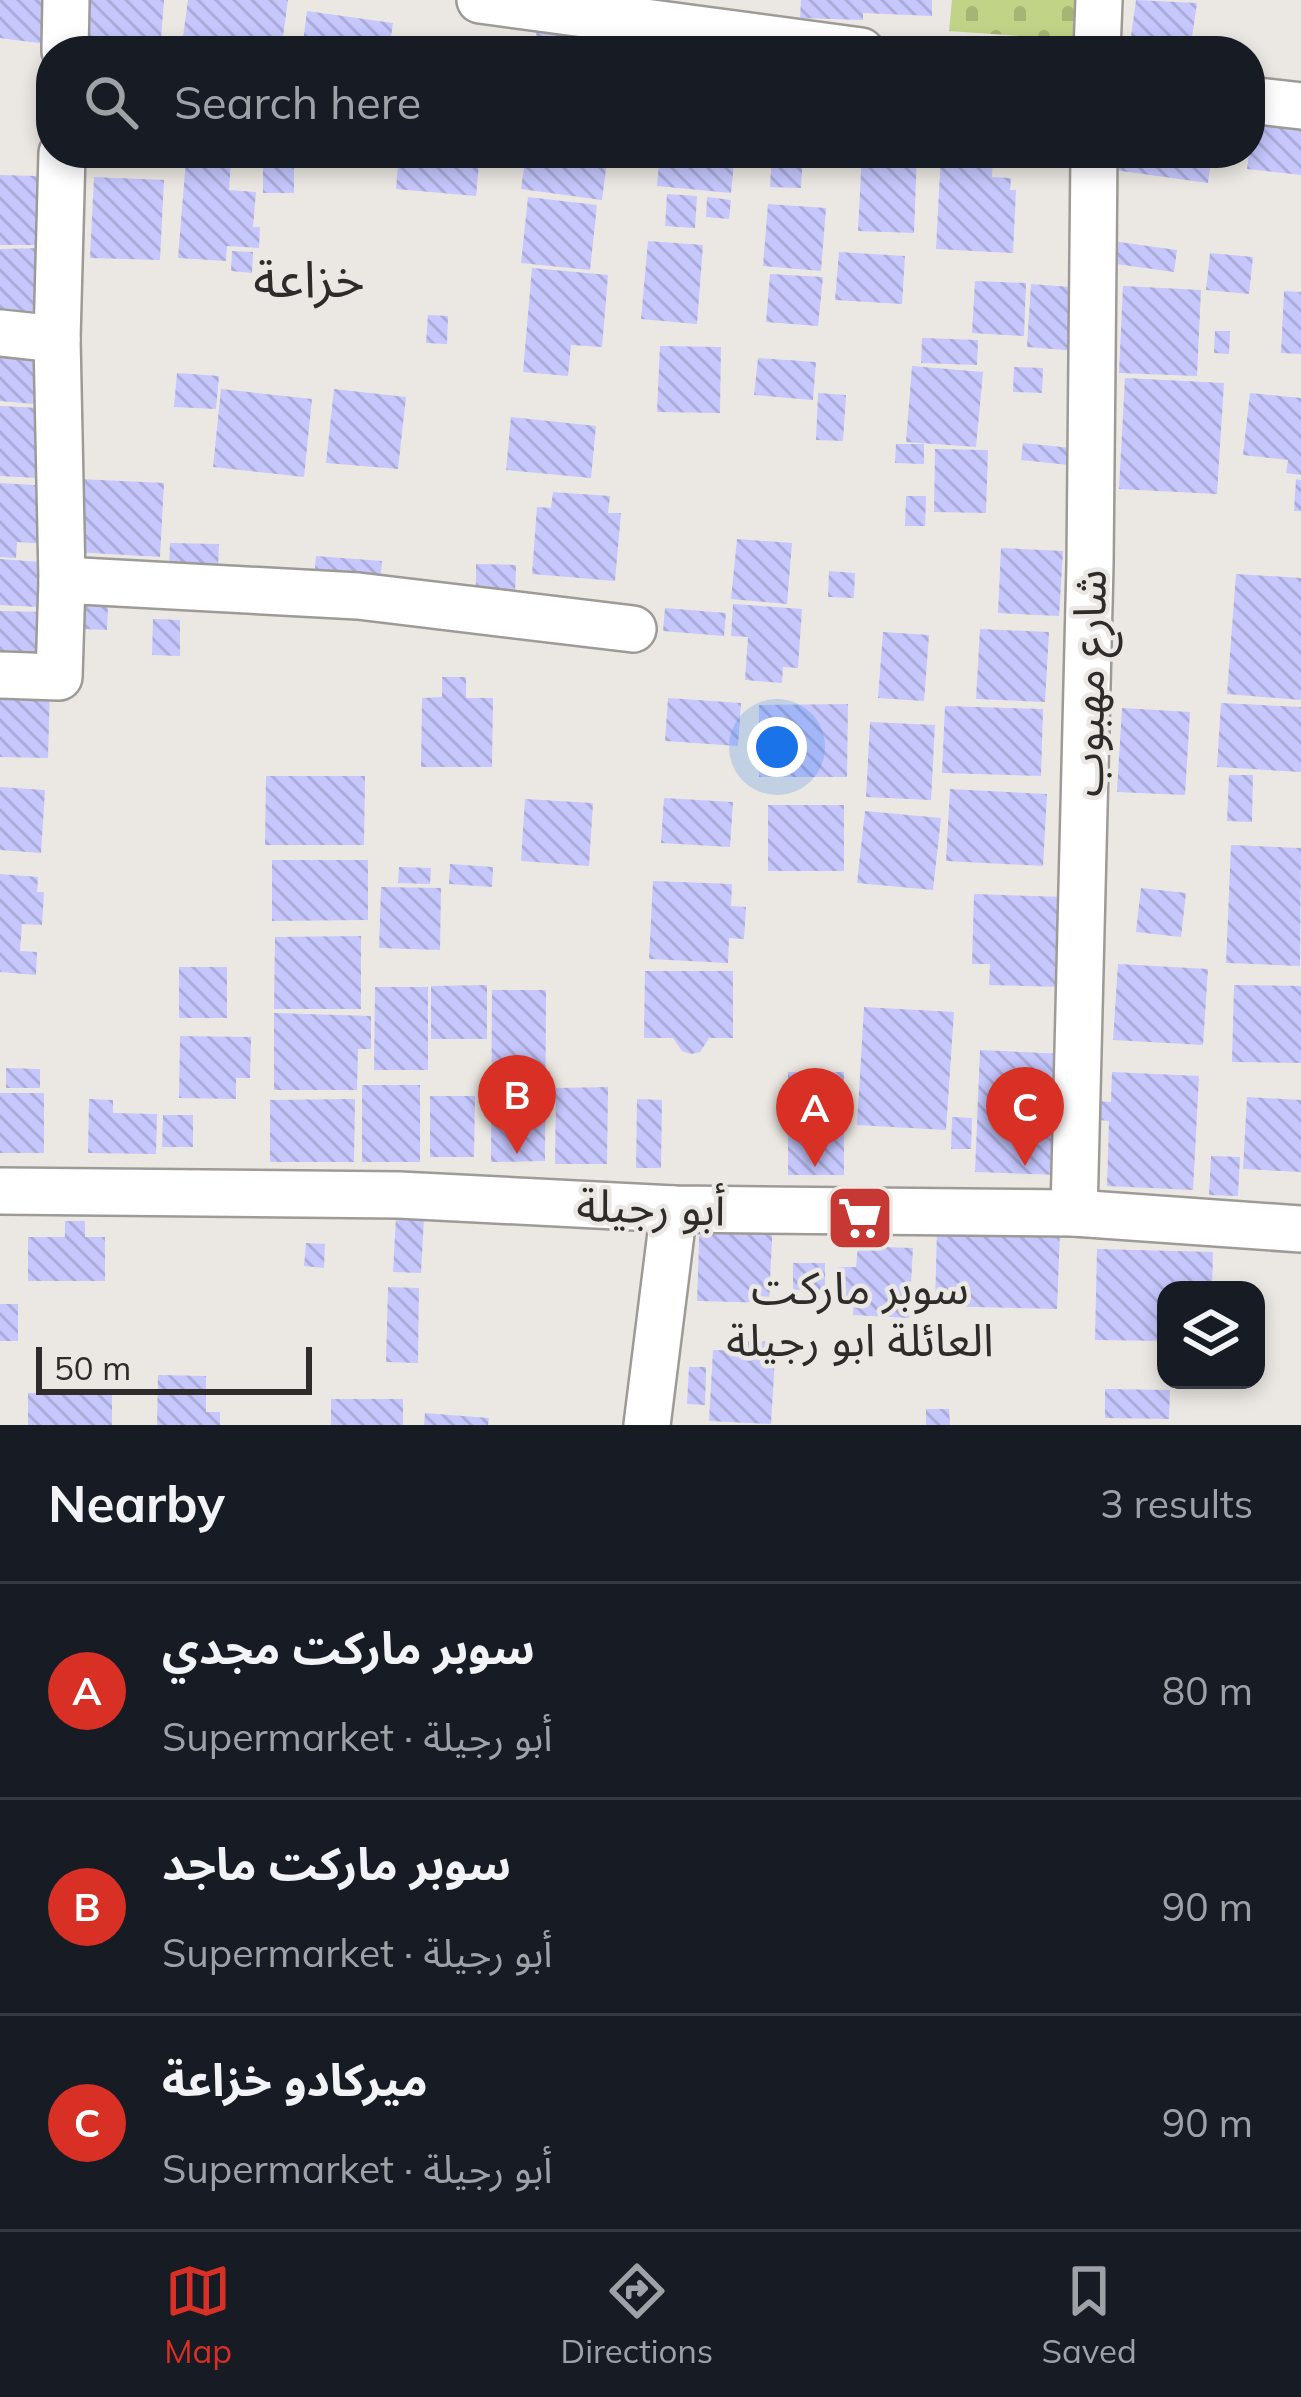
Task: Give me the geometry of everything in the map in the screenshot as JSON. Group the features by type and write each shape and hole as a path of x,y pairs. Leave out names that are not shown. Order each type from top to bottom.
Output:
{"street":[{"path":"65,36 66,0"},
{"path":"480,0 791,21 826,36"},
{"path":"1097,36 1099,0"},
{"path":"1265,102 1301,106"},
{"path":"0,675 59,677 57,339 62,168"},
{"name":"شارع مهبوب","path":"1074,1213 1090,564 1094,168"},
{"path":"0,333 57,339"},
{"path":"62,580 358,596 633,629"},
{"name":"أبو رجيلة","path":"0,1191 399,1195 674,1209 1074,1213 1301,1229"},
{"path":"647,1425 674,1209"}],"green space":[{"path":"952,0 1079,0 1077,36 949,31"}],"building":[{"path":"0,0 52,0 47,36 36,36 36,43 0,38"},
{"path":"78,0 164,0 161,36 74,36"},
{"path":"188,0 288,0 283,36 183,36"},
{"path":"801,0 932,0 932,16 863,13 863,20 800,18"},
{"path":"1136,0 1197,3 1192,36 1131,36"},
{"path":"307,11 393,23 391,36 304,36"},
{"path":"538,20 629,30 628,36 536,36"},
{"path":"1265,116 1301,121 1301,175 1247,169 1265,168"},
{"path":"185,168 231,168 229,190 256,192 253,227 260,227 259,248 227,246 226,261 178,258"},
{"path":"263,168 294,168 294,193 263,193"},
{"path":"398,168 479,168 476,196 396,189"},
{"path":"524,168 606,168 602,200 521,189"},
{"path":"659,168 734,168 731,193 657,186"},
{"path":"771,168 802,168 801,188 770,187"},
{"path":"861,168 916,168 914,233 858,231"},
{"path":"940,168 992,168 992,177 1011,178 1010,190 1016,190 1013,253 936,249"},
{"path":"1114,168 1210,168 1208,183"},
{"path":"0,175 37,176 36,245 0,245"},
{"path":"94,177 164,180 160,260 90,258"},
{"path":"667,194 697,196 695,228 665,226"},
{"path":"528,197 597,205 590,270 521,263"},
{"path":"707,197 731,200 729,219 706,217"},
{"path":"768,204 826,208 821,271 763,266"},
{"path":"648,241 703,245 697,324 641,319"},
{"path":"1112,241 1177,250 1174,272 1109,263"},
{"path":"40,248 42,320 0,322 0,249"},
{"path":"232,251 253,252 252,273 231,271"},
{"path":"839,252 905,256 902,304 835,300"},
{"path":"1210,253 1253,257 1249,294 1206,290"},
{"path":"532,268 608,275 602,347 571,345 568,376 523,372"},
{"path":"770,274 823,277 818,326 766,322"},
{"path":"975,281 1026,283 1024,336 972,333"},
{"path":"1031,284 1083,288 1078,351 1027,347"},
{"path":"1123,286 1201,290 1197,376 1119,373"},
{"path":"1284,291 1301,292 1301,354 1281,353"},
{"path":"428,315 448,316 447,344 426,343"},
{"path":"1215,331 1230,331 1229,354 1214,353"},
{"path":"922,338 978,340 977,365 921,363"},
{"path":"0,344 40,347 35,404 0,401"},
{"path":"660,346 721,347 720,413 657,412"},
{"path":"758,358 816,362 813,400 754,395"},
{"path":"912,366 983,372 976,447 906,442"},
{"path":"1014,367 1043,368 1042,393 1013,392"},
{"path":"177,373 219,376 216,409 174,407"},
{"path":"1125,378 1224,383 1217,494 1119,489"},
{"path":"221,389 312,399 304,477 213,467"},
{"path":"334,389 406,397 398,469 326,463"},
{"path":"818,393 846,395 843,441 816,440"},
{"path":"1250,393 1301,398 1301,475 1286,473 1288,460 1243,455"},
{"path":"0,406 41,408 37,478 0,476"},
{"path":"511,417 596,426 591,478 506,470"},
{"path":"1023,443 1071,448 1069,465 1021,460"},
{"path":"896,444 924,444 924,464 895,463"},
{"path":"935,449 988,450 986,513 934,512"},
{"path":"80,479 164,483 160,557 76,552"},
{"path":"1296,479 1301,480 1301,511 1294,511"},
{"path":"0,483 51,486 47,544 17,542 16,558 0,557"},
{"path":"553,492 610,496 608,513 621,513 615,581 532,574 537,507 551,508"},
{"path":"906,496 926,496 925,526 905,526"},
{"path":"737,539 792,543 787,604 731,599"},
{"path":"170,543 219,544 218,568 169,567"},
{"path":"1001,548 1063,551 1059,616 998,613"},
{"path":"316,556 382,561 380,583 314,578"},
{"path":"0,559 41,562 38,607 0,605"},
{"path":"476,564 516,565 515,595 476,595"},
{"path":"829,571 855,573 854,598 828,597"},
{"path":"1236,574 1301,578 1301,700 1227,694"},
{"path":"733,604 802,609 798,668 783,667 782,683 745,680 748,637 731,636"},
{"path":"84,605 108,606 107,630 83,629"},
{"path":"665,608 726,613 724,636 663,631"},
{"path":"0,611 46,612 45,671 0,670"},
{"path":"153,619 180,620 180,656 152,655"},
{"path":"980,629 1049,632 1045,702 976,699"},
{"path":"883,632 929,635 924,701 878,698"},
{"path":"442,677 466,677 466,698 493,698 492,767 421,767 422,698 442,697"},
{"path":"0,686 50,686 48,758 0,757"},
{"path":"668,698 741,703 738,746 665,741"},
{"path":"1221,703 1301,707 1301,772 1217,767"},
{"path":"848,704 847,777 759,777 759,705"},
{"path":"945,706 1043,709 1041,776 942,773"},
{"path":"1122,708 1190,712 1185,795 1117,792"},
{"path":"870,722 935,725 931,800 866,797"},
{"path":"1229,775 1253,775 1252,822 1227,821"},
{"path":"266,776 365,776 364,845 265,845"},
{"path":"0,787 45,790 41,853 0,850"},
{"path":"950,789 1047,794 1043,866 946,861"},
{"path":"664,798 733,802 730,847 661,843"},
{"path":"525,799 593,803 589,866 521,861"},
{"path":"768,805 844,805 844,871 768,871"},
{"path":"865,811 941,818 933,890 857,883"},
{"path":"1231,845 1301,848 1300,966 1226,963"},
{"path":"272,860 368,860 368,920 272,921"},
{"path":"450,864 493,867 492,887 449,884"},
{"path":"399,867 431,868 430,884 398,883"},
{"path":"0,874 38,877 37,892 44,892 42,925 22,924 20,951 37,952 36,975 0,972"},
{"path":"653,881 732,884 731,906 746,907 744,939 729,938 728,963 649,959"},
{"path":"381,887 441,888 440,950 379,948"},
{"path":"1141,888 1186,893 1181,937 1136,932"},
{"path":"974,894 1063,897 1061,987 989,985 990,964 972,964"},
{"path":"361,936 361,1009 274,1009 275,937"},
{"path":"1118,964 1208,969 1203,1045 1113,1040"},
{"path":"179,967 227,967 227,1018 179,1018"},
{"path":"645,971 733,971 733,1038 709,1038 700,1052 691,1054 682,1051 673,1038 644,1038"},
{"path":"487,985 487,1039 431,1039 431,986"},
{"path":"1234,985 1301,986 1301,1063 1232,1062"},
{"path":"375,987 428,987 428,1070 374,1070"},
{"path":"492,990 546,990 545,1161 491,1162"},
{"path":"864,1007 954,1012 946,1130 857,1125"},
{"path":"274,1013 371,1016 371,1049 358,1049 357,1090 274,1090"},
{"path":"180,1036 251,1037 250,1078 236,1078 236,1099 179,1098"},
{"path":"980,1050 1064,1054 1058,1175 975,1172"},
{"path":"6,1068 40,1069 40,1088 6,1088"},
{"path":"788,1072 844,1072 844,1175 788,1175"},
{"path":"1112,1072 1199,1076 1193,1190 1107,1186 1109,1121 1099,1120 1099,1101 1111,1102"},
{"path":"362,1085 420,1085 420,1162 362,1162"},
{"path":"608,1087 607,1164 555,1164 556,1088"},
{"path":"0,1093 44,1093 44,1153 0,1153"},
{"path":"430,1096 475,1096 474,1157 430,1157"},
{"path":"1247,1097 1301,1100 1301,1172 1243,1169"},
{"path":"89,1099 113,1100 113,1113 157,1114 156,1154 88,1153"},
{"path":"355,1099 354,1162 270,1162 270,1100"},
{"path":"637,1099 662,1100 661,1168 636,1168"},
{"path":"163,1115 193,1115 193,1147 162,1147"},
{"path":"952,1117 972,1118 971,1149 951,1149"},
{"path":"1211,1156 1240,1157 1238,1196 1209,1195"},
{"path":"700,1216 773,1218 769,1303 697,1301"},
{"path":"396,1217 424,1218 421,1273 393,1272"},
{"path":"65,1221 85,1221 85,1237 105,1237 105,1281 28,1281 28,1237 65,1237"},
{"path":"937,1229 1060,1232 1057,1309 935,1306"},
{"path":"306,1243 325,1244 324,1268 304,1266"},
{"path":"858,1246 913,1248 909,1318 853,1315 854,1298 836,1297 838,1267 856,1267"},
{"path":"1097,1249 1213,1252 1212,1281 1157,1281 1157,1341 1095,1340"},
{"path":"793,1263 825,1263 825,1290 793,1290"},
{"path":"388,1287 419,1288 418,1363 386,1362"},
{"path":"0,1304 18,1304 18,1341 0,1341"},
{"path":"748,1341 776,1342 771,1424 709,1421 713,1350 748,1351"},
{"path":"689,1367 706,1367 705,1405 687,1404"},
{"path":"158,1375 206,1376 206,1412 220,1412 220,1425 157,1425"},
{"path":"1105,1389 1170,1390 1169,1419 1105,1418"},
{"path":"28,1393 112,1393 112,1425 28,1425"},
{"path":"331,1399 403,1399 403,1425 331,1425"},
{"path":"926,1409 949,1409 950,1425 926,1425"},
{"path":"425,1413 489,1418 488,1425 424,1425"}],"place":[{"name":"سوبر ماركت ماجد","path":"517,1154"},
{"name":"ميركادو خزاعة","path":"1025,1166"},
{"name":"سوبر ماركت مجدي","path":"815,1167"},
{"name":"سوبر ماركت العائلة ابو رجيلة","path":"860,1218"}],"district":[{"name":"خزاعة","path":"309,278"}]}
